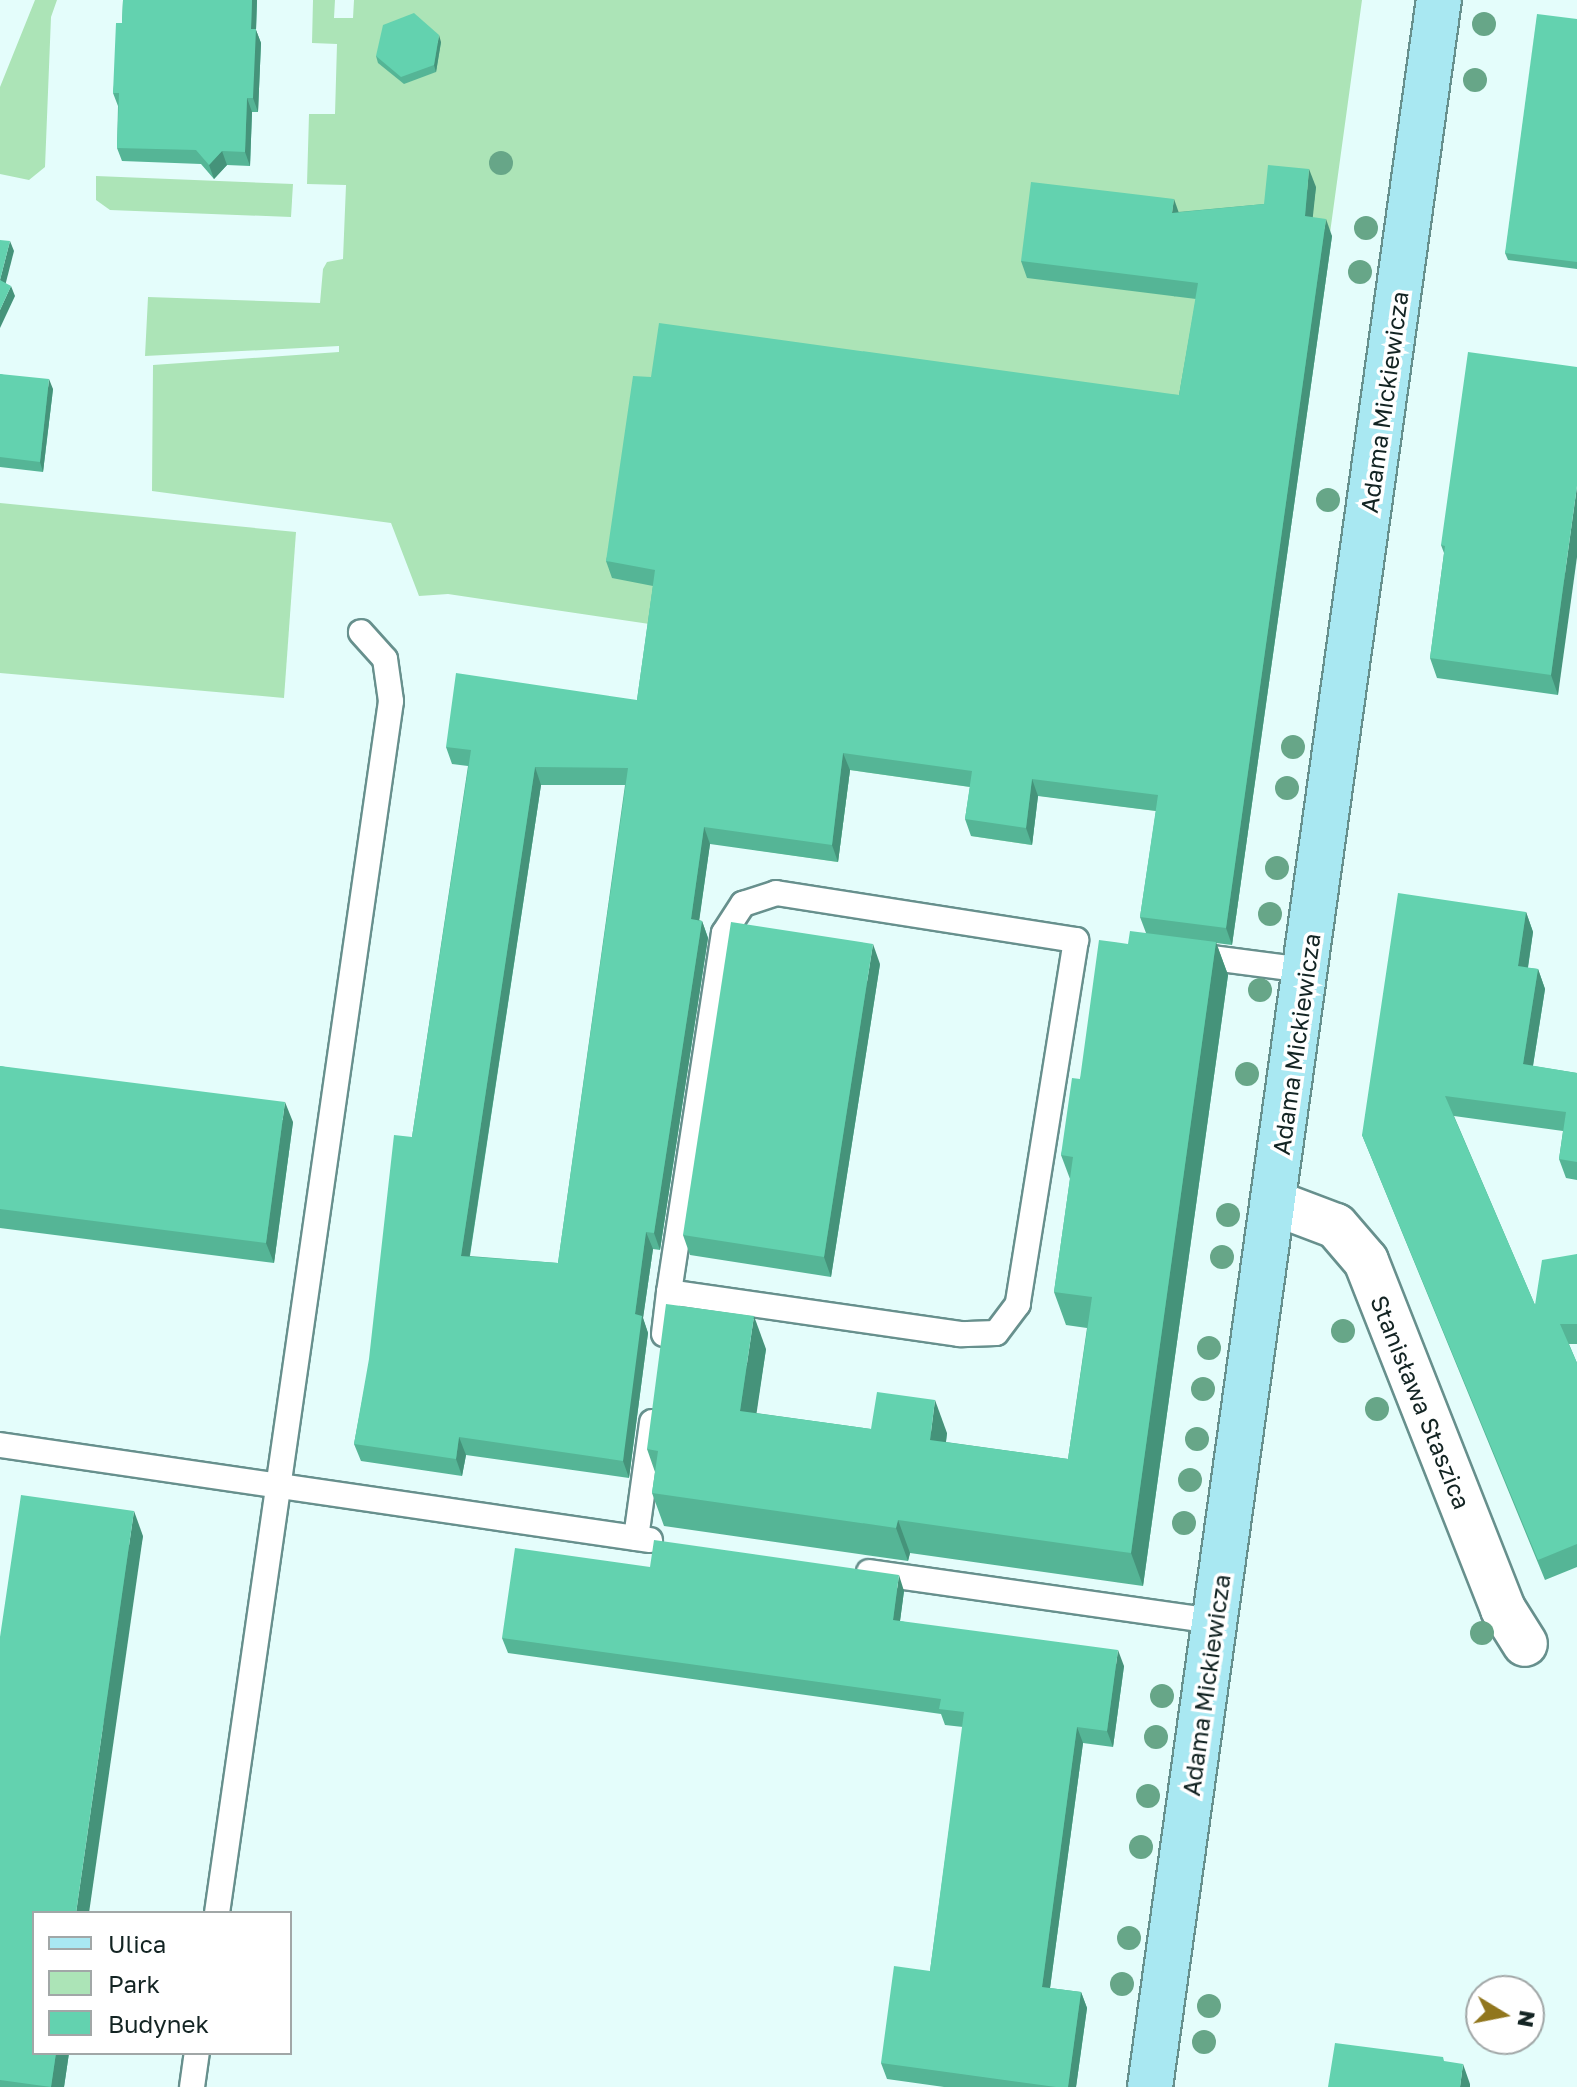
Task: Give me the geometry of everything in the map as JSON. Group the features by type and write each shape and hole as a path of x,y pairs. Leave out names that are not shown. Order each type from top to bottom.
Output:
{"main road":[{"name":"Adama Mickiewicza","path":"1150,2087 1275,1203 1439,0"}],"street":[{"name":"Stanisława Staszica","path":"1275,1203 1336,1226 1366,1261 1503,1609 1525,1644"}],"lane":[{"path":"217,1911 391,701 385,659 361,632"},
{"path":"661,1354 724,933 743,904 776,893 1106,944"},
{"path":"669,1292 960,1334 996,1333 1018,1304 1076,940"},
{"path":"1165,952 1305,970"},
{"path":"636,1538 655,1400"},
{"path":"0,1445 667,1543"},
{"path":"849,1569 1215,1621"},
{"path":"192,2087 197,2055"}],"green space":[{"path":"35,0 57,0 51,17 45,167 29,180 0,174 0,87"},
{"path":"313,0 335,0 334,18 353,18 354,0 1362,0 1236,917 1151,903 1164,812 1025,794 1022,807 1036,810 1032,845 971,836 992,790 850,770 838,862 755,850 710,633 448,594 419,596 391,523 152,491 153,365 339,352 339,346 145,356 148,297 320,303 323,269 327,262 343,259 346,185 307,184 309,114 335,114 337,44 312,43"},
{"path":"96,176 293,184 291,217 110,210 96,200"},
{"path":"0,503 296,532 284,698 0,673"}],"building":[{"path":"123,0 252,0 251,29 256,29 253,98 247,98 245,152 222,151 209,165 196,150 117,148 119,93 113,93 116,23 122,23"},
{"path":"414,13 439,35 434,65 401,77 376,56 383,25"},
{"path":"1537,14 1577,19 1577,262 1505,253"},
{"path":"1268,165 1309,169 1305,216 1326,219 1226,928 1140,917 1158,795 1032,779 1026,828 965,819 972,771 843,753 832,845 704,827 691,919 702,921 654,1233 646,1232 635,1314 642,1316 623,1461 459,1437 456,1459 354,1444 369,1359 394,1135 412,1137 471,750 446,747 456,673 637,700 655,570 606,561 633,376 651,377 659,323 1179,395 1198,283 1021,261 1031,182 1174,199 1172,213 1264,204","holes":["535,767 628,768 558,1263 461,1256"]},
{"path":"0,240 10,241 0,280"},
{"path":"0,280 11,286 0,310"},
{"path":"1468,352 1577,367 1577,486 1551,675 1430,658 1445,546 1441,545"},
{"path":"0,374 49,379 40,462 0,457"},
{"path":"1398,893 1526,912 1518,966 1538,969 1523,1064 1577,1073 1577,1162 1559,1159 1566,1112 1445,1096 1535,1305 1542,1260 1577,1254 1577,1324 1560,1324 1577,1363 1577,1544 1538,1560 1362,1135"},
{"path":"731,922 873,944 824,1257 683,1235"},
{"path":"1130,931 1216,942 1131,1553 898,1520 896,1528 652,1493 658,1451 647,1449 666,1304 754,1316 740,1411 871,1429 877,1392 935,1400 930,1440 1068,1459 1092,1297 1054,1292 1073,1157 1061,1155 1072,1078 1080,1079 1099,940 1128,944"},
{"path":"0,1066 285,1102 266,1243 0,1209"},
{"path":"21,1495 134,1511 76,1911 32,1911 32,2055 56,2055 51,2087 0,2080 0,1637"},
{"path":"654,1540 899,1575 893,1620 1118,1650 1107,1731 1077,1727 1042,1987 1081,1992 1068,2087 881,2063 894,1966 930,1971 964,1712 939,1709 941,1699 502,1638 515,1548 650,1567"},
{"path":"1335,2043 1443,2057 1444,2061 1463,2064 1460,2087 1328,2087"}]}
